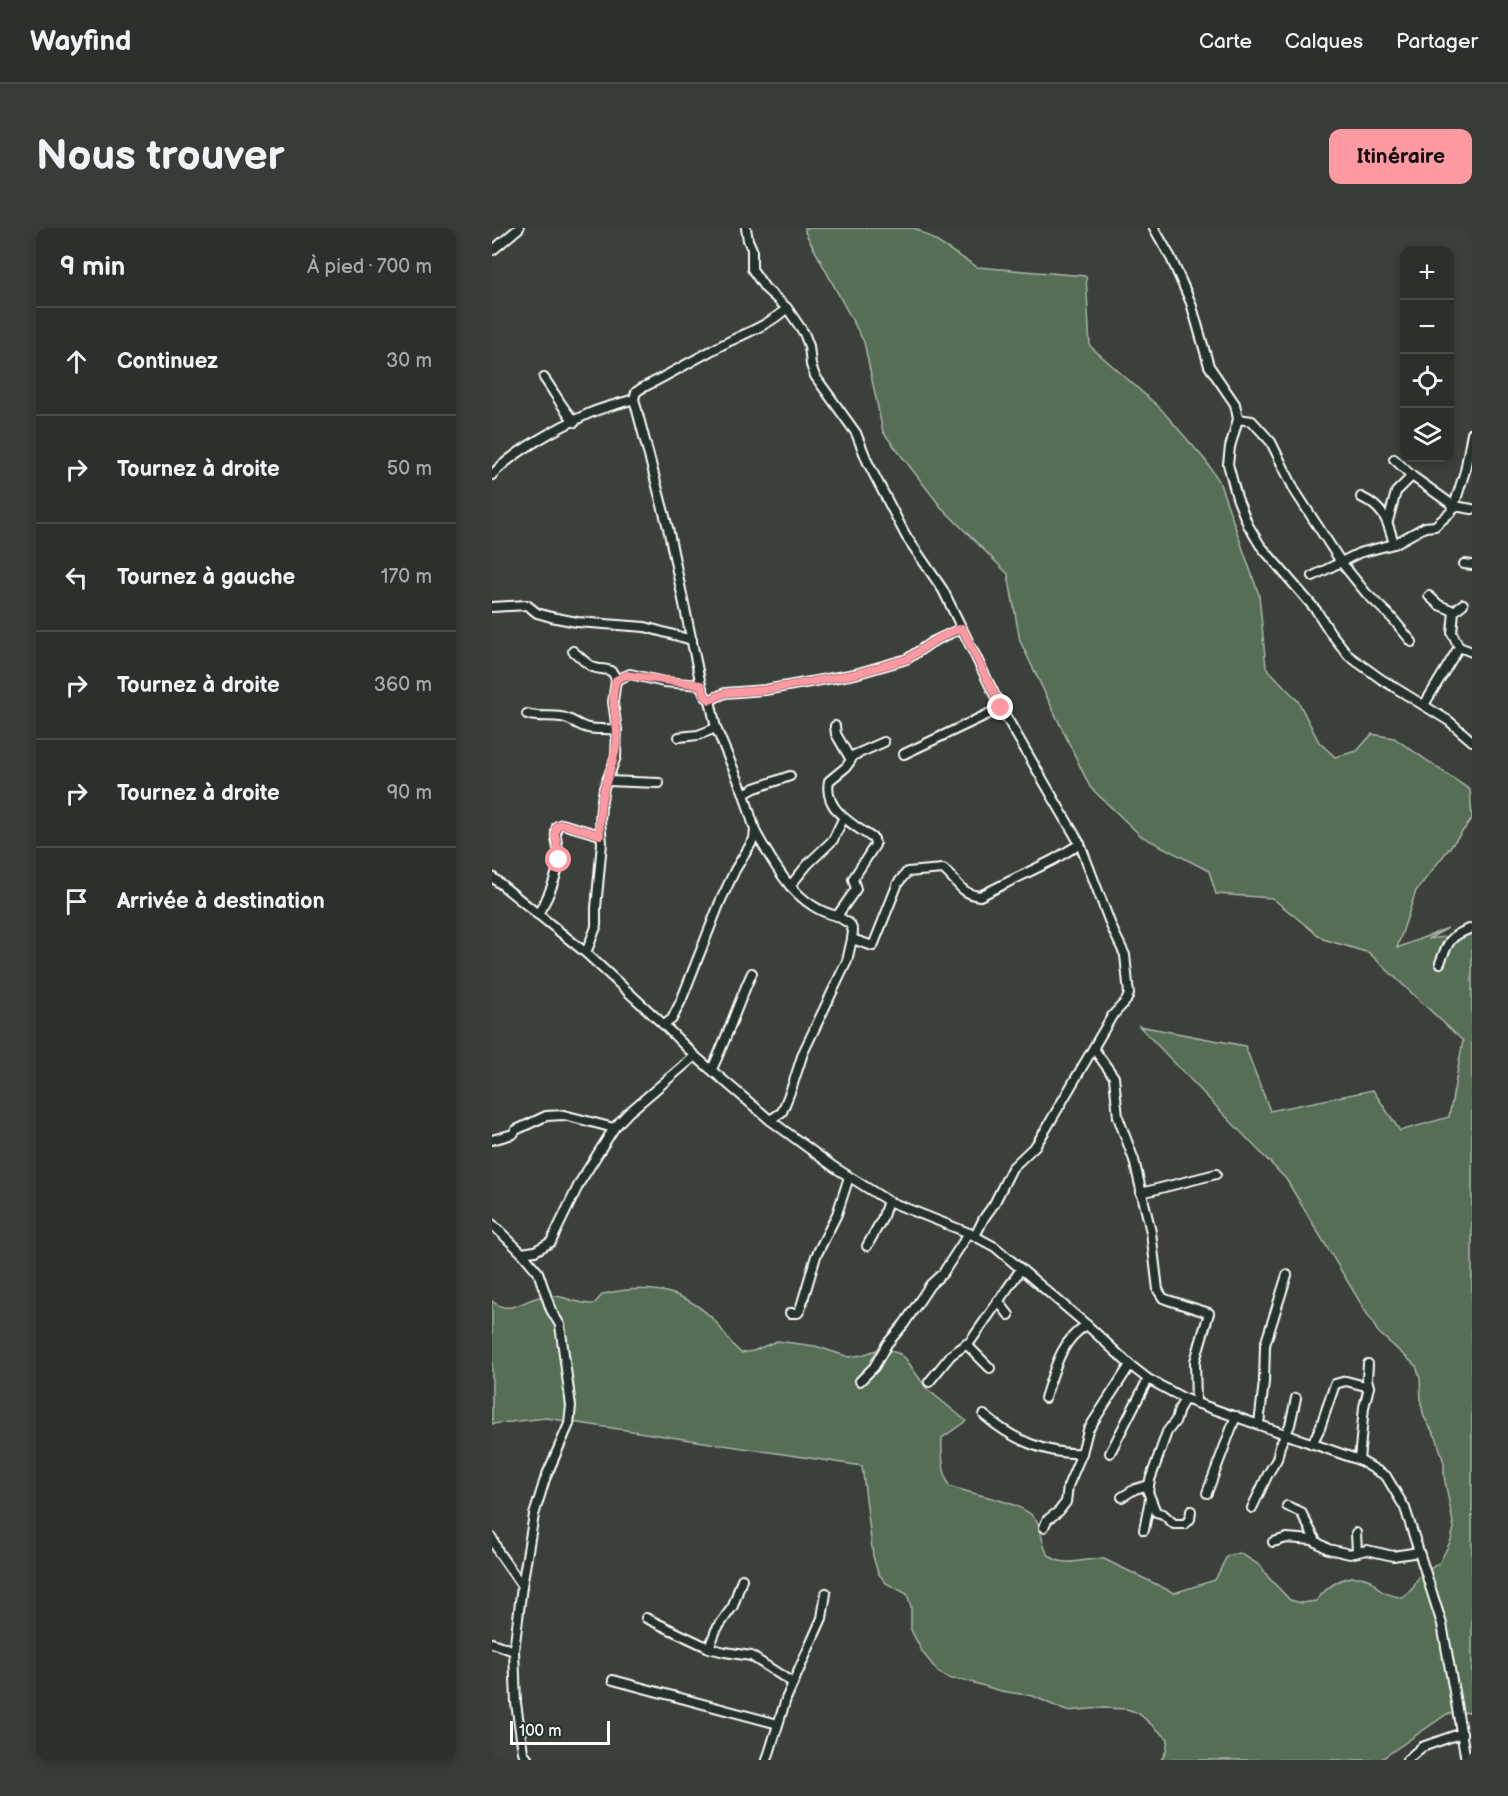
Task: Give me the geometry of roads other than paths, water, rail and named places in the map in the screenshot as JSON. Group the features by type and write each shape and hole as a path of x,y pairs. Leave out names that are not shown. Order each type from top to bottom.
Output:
{"street":[{"path":"493,250 519,228"},
{"path":"746,228 752,249 752,270 765,288 788,308 804,333 815,376 856,433 868,464 906,536 944,590 1001,708 1080,844 1112,928 1125,955 1129,984 1126,1001 1113,1016 1036,1145 1012,1168 994,1204 943,1273 930,1285 904,1324 887,1344 874,1367 860,1381"},
{"path":"1154,228 1171,258 1191,303 1209,366 1235,404 1238,419 1228,464 1237,498 1248,525 1260,545 1316,610 1349,656 1381,680 1449,721 1472,741"},
{"path":"770,1120 782,1112 803,1053 847,961 854,931 850,924 837,916 818,911 790,886 775,867 754,830 744,794 716,728 710,700 705,696 701,685 668,528 634,399 636,392 642,388 727,342 771,322 788,308"},
{"path":"544,378 561,407 575,422"},
{"path":"492,475 502,464 563,427 597,411 634,399"},
{"path":"1238,419 1252,421 1271,442 1295,491 1341,562 1366,593 1392,618 1412,642"},
{"path":"1313,576 1359,553 1394,544 1425,527 1435,526 1451,512 1465,471 1472,433"},
{"path":"1394,459 1412,476 1454,506 1472,509"},
{"path":"1388,520 1396,492 1412,476"},
{"path":"1361,497 1374,504 1388,520 1394,544"},
{"path":"1429,596 1439,605 1454,611"},
{"path":"1463,604 1454,611 1452,633 1459,647 1472,652"},
{"path":"492,607 527,605 537,613 551,617 577,622 645,627 692,640"},
{"path":"710,700 725,693 765,690 855,674 907,659 932,642 962,628"},
{"path":"1424,705 1459,647"},
{"path":"573,651 593,667 614,672 616,680 613,702 617,730 616,757 601,806 602,843 596,927 586,953"},
{"path":"616,680 630,674 663,681 701,685"},
{"path":"904,754 1001,708"},
{"path":"527,714 534,717 562,717 591,728 617,730"},
{"path":"835,726 836,734 851,760 829,781 827,789 843,819 874,839 875,845 853,879 856,889 853,896 837,916"},
{"path":"679,738 698,735 716,728"},
{"path":"850,757 884,742"},
{"path":"744,794 790,776"},
{"path":"607,781 659,783"},
{"path":"790,886 808,864 833,840 843,819"},
{"path":"537,914 547,898 559,860 555,832 557,826 562,824 600,835"},
{"path":"664,1025 672,1019 681,1001 720,902 735,870 754,839 754,830"},
{"path":"852,939 873,946 898,883 907,872 943,869 963,891 969,895 980,896 1080,844"},
{"path":"492,877 586,953 695,1056 770,1120 849,1177 888,1201 972,1234 995,1247 1087,1325 1130,1365 1148,1378 1185,1399 1359,1460 1386,1476 1404,1508 1442,1624 1466,1760"},
{"path":"1440,963 1455,934 1472,928"},
{"path":"711,1070 723,1047 736,1007 752,973"},
{"path":"1094,1049 1114,1077 1118,1117 1134,1160 1151,1232 1158,1290 1163,1298 1203,1309 1210,1315 1195,1361 1196,1403"},
{"path":"522,1253 535,1251 551,1242 580,1182 614,1128 628,1113 695,1056"},
{"path":"492,1140 513,1134 516,1130 546,1116 575,1116 614,1128"},
{"path":"1141,1193 1216,1174"},
{"path":"790,1313 798,1313 801,1310 816,1256 837,1214 849,1177"},
{"path":"867,1246 882,1219 888,1201"},
{"path":"492,1224 538,1272 551,1310 560,1325 572,1406 569,1424 545,1479 534,1515 522,1586 514,1651 516,1703 523,1752 528,1760"},
{"path":"929,1382 951,1355 970,1342 1021,1269"},
{"path":"1259,1424 1264,1382 1265,1345 1287,1275"},
{"path":"998,1301 1009,1315"},
{"path":"1045,1398 1064,1347 1087,1325"},
{"path":"966,1344 990,1368"},
{"path":"1359,1460 1364,1407 1369,1387 1368,1364"},
{"path":"1044,1527 1047,1520 1066,1502 1068,1486 1082,1453 1088,1430 1130,1365"},
{"path":"1110,1453 1148,1378"},
{"path":"1312,1444 1335,1384 1346,1381 1369,1387"},
{"path":"1252,1508 1277,1460 1280,1446 1287,1434 1296,1398"},
{"path":"1185,1399 1176,1420 1167,1432 1157,1457 1148,1492 1156,1512 1163,1514 1174,1524 1185,1524 1190,1519 1191,1511"},
{"path":"984,1415 1014,1438 1047,1449 1070,1454 1082,1453"},
{"path":"1207,1493 1236,1416"},
{"path":"1122,1497 1135,1489 1149,1485"},
{"path":"1144,1530 1150,1499"},
{"path":"1287,1506 1301,1512 1316,1541"},
{"path":"1356,1533 1357,1551"},
{"path":"492,1538 496,1555 522,1586"},
{"path":"1273,1542 1287,1538 1316,1541 1328,1549 1350,1554 1367,1550 1393,1556 1419,1552"},
{"path":"709,1648 716,1630 733,1606 742,1579"},
{"path":"766,1760 792,1683 818,1630 826,1593"},
{"path":"646,1618 709,1648 751,1656 792,1683"},
{"path":"492,1642 514,1651"},
{"path":"613,1680 778,1724"},
{"path":"1407,1760 1422,1747 1462,1733"}]}
